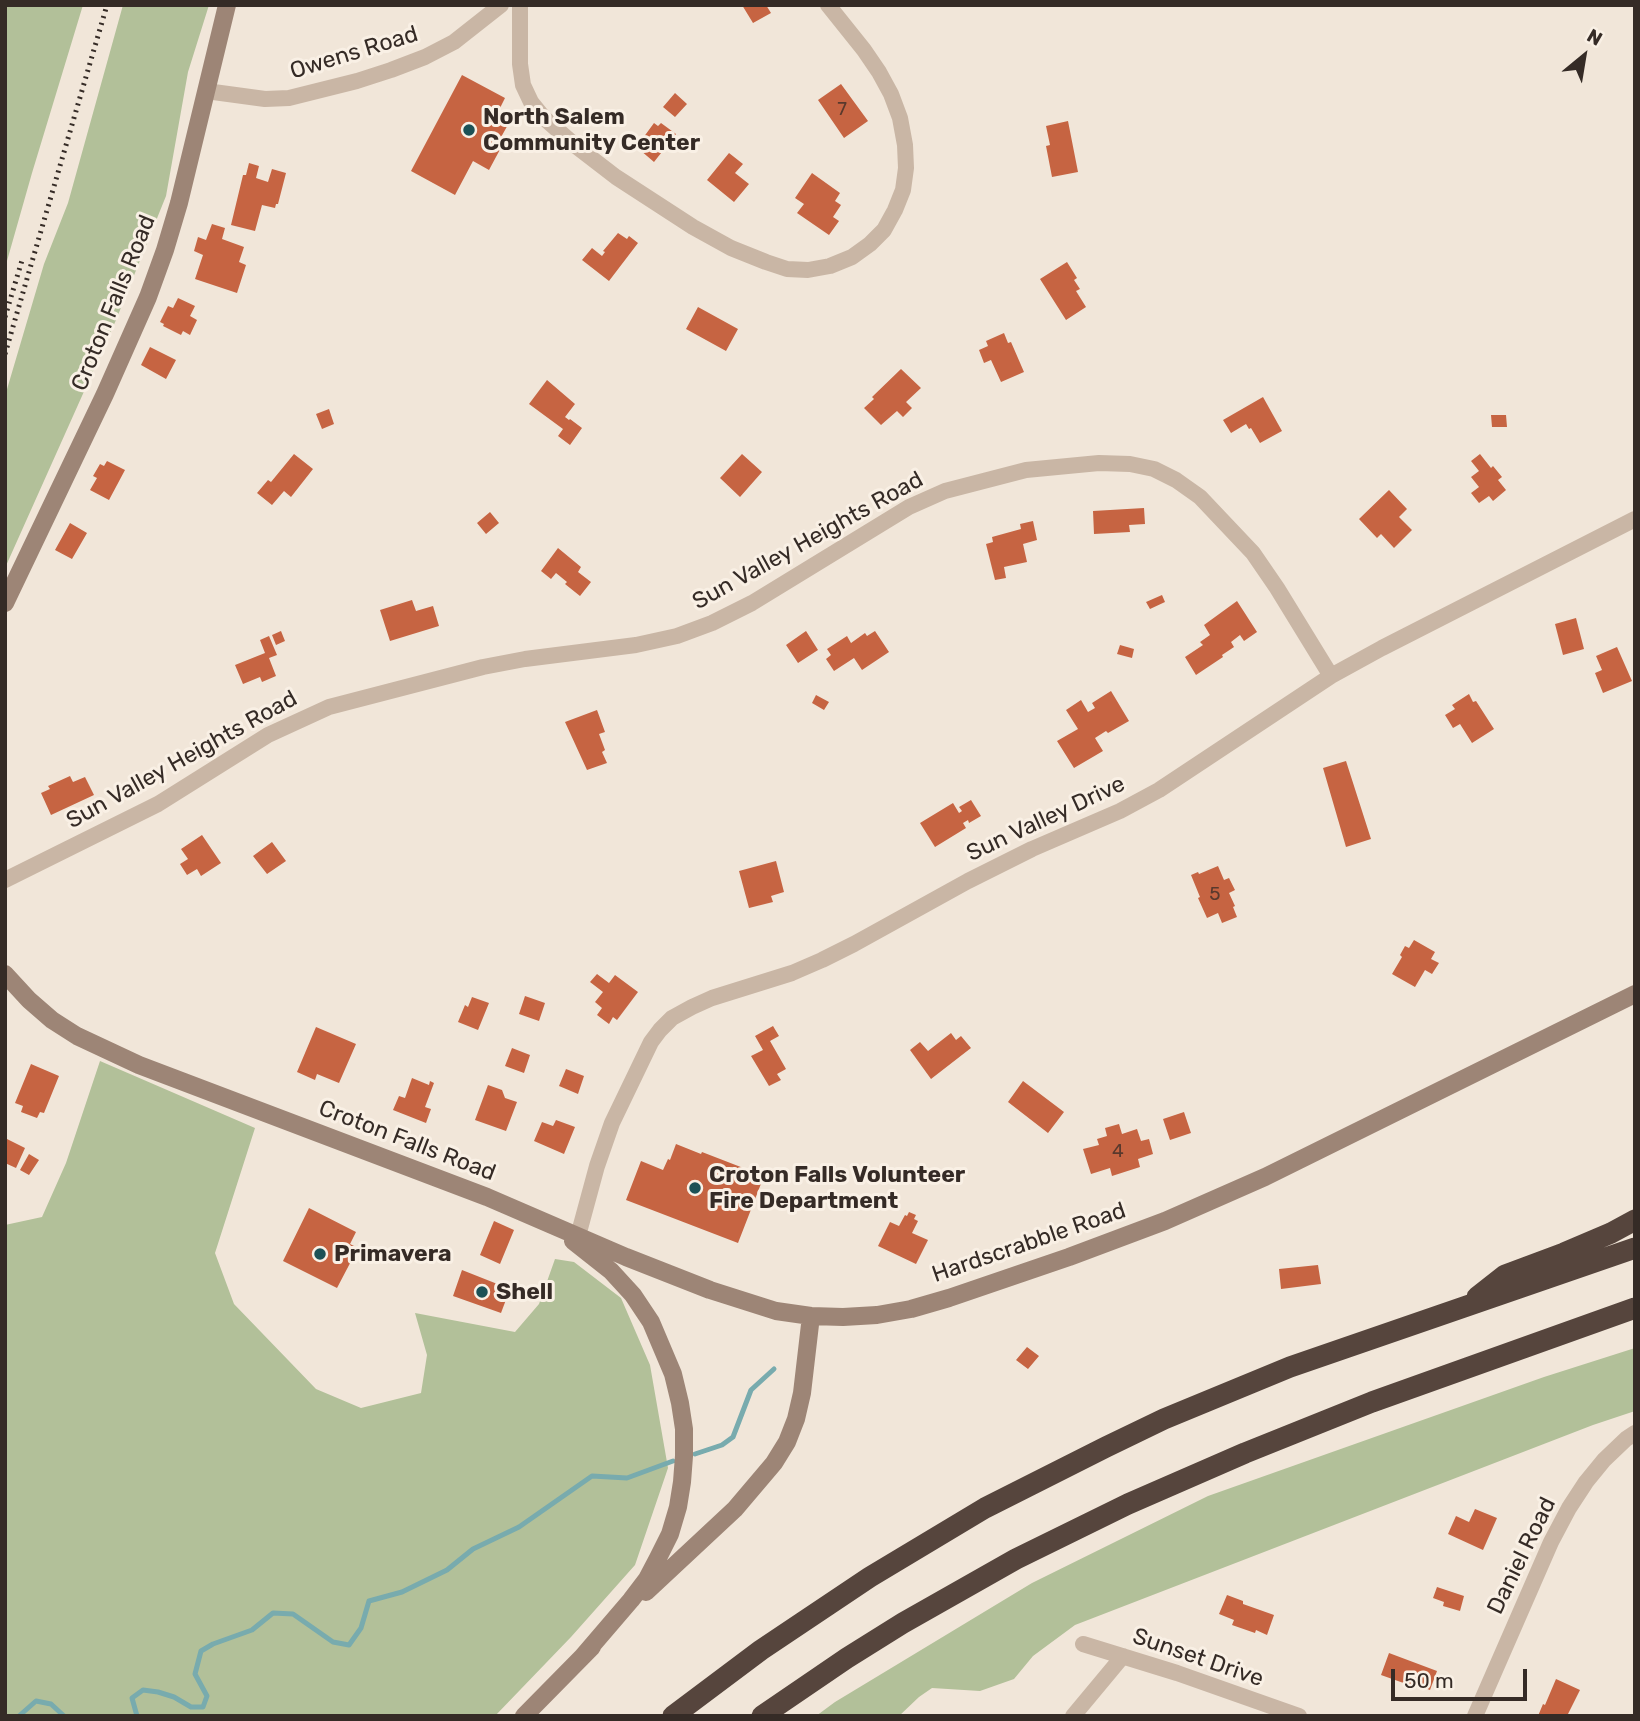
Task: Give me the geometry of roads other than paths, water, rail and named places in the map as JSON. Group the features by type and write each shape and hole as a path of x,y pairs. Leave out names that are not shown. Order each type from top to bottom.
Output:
{"highway":[{"path":"1463,1308 1505,1275 1564,1253 1635,1220"},
{"path":"673,1716 761,1650 870,1577 985,1508 1046,1476 1164,1419 1290,1367 1635,1248"},
{"path":"762,1716 847,1658 926,1610 1016,1559 1128,1504 1245,1452 1372,1402 1635,1308"}],"main road":[{"name":"Croton Falls Road","path":"5,603 105,394 148,297 179,203 226,5"},
{"name":"Croton Falls Road","path":"5,974 52,1020 77,1036 139,1065 426,1173 710,1290 776,1311 811,1316"},
{"name":"Hardscrabble Road","path":"811,1316 843,1317 911,1309 1069,1257 1165,1221 1265,1177 1635,994"},
{"path":"542,1219 584,1248 633,1295 651,1322 669,1362 684,1429 682,1482 670,1534 647,1579 583,1656"},
{"path":"524,1716 648,1591 735,1510 775,1463 796,1419 804,1380 811,1316"}],"street":[{"name":"Owens Road","path":"206,91 265,99 289,98 357,81 425,57 454,42 501,5"},
{"path":"520,5 520,64 523,85 531,102 544,118 616,177 692,227 765,262 787,270 808,270 830,266 852,257 884,230 903,190 906,168 900,118 891,94 864,50 828,5"},
{"name":"Sun Valley Heights Road","path":"5,880 158,804 268,735 329,707 483,667 636,645 677,636 712,623 752,603 909,507 945,491 1026,470 1099,463 1130,464 1154,468 1176,480 1200,497 1253,553 1331,676"},
{"name":"Sun Valley Drive","path":"578,1236 612,1123 651,1042 672,1018 712,998 792,973 822,960 989,870 1120,811 1160,790 1331,676 1635,519"},
{"name":"Daniel Road","path":"1475,1716 1551,1542 1569,1508 1604,1460 1635,1433"},
{"name":"Sunset Drive","path":"1083,1644 1299,1716"},
{"path":"1073,1716 1123,1656"}],"waterway":[{"path":"695,1454 722,1445 733,1437 751,1390 774,1369"},
{"path":"137,1716 132,1698 143,1690 174,1697 191,1707 203,1707 207,1696 195,1674 201,1651 252,1630 273,1613 293,1614 333,1642 349,1645 361,1628 369,1601 402,1592 447,1570 473,1549 519,1527 592,1476 627,1478 673,1461"},
{"path":"19,1716 36,1701 51,1704 64,1716"}],"railway":[{"path":"5,354 107,5"},
{"path":"5,317 23,257"}],"place":[{"name":"North Salem Community Center","path":"469,130"},
{"name":"Croton Falls Volunteer Fire Department","path":"695,1188"},
{"name":"Primavera","path":"320,1254"},
{"name":"Shell","path":"482,1292"}]}
